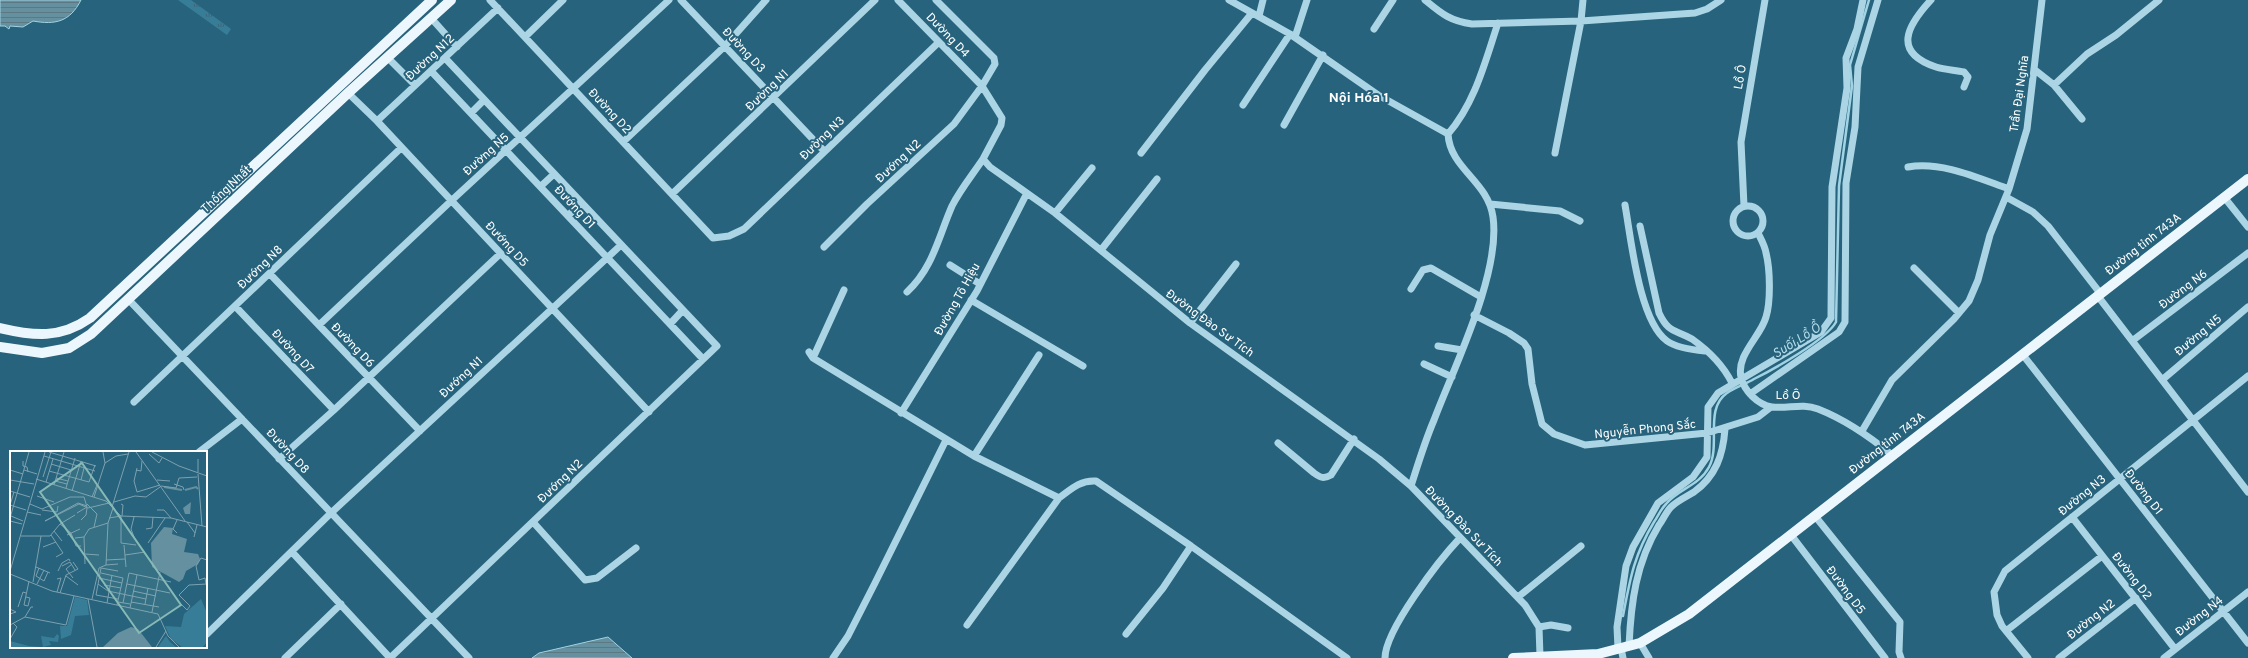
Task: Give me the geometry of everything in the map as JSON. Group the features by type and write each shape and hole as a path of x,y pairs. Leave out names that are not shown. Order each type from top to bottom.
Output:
{"main road":[{"name":"Thống Nhất","path":"0,347 13,350 42,352 69,348 90,334 345,89 432,0"},
{"name":"Thống Nhất","path":"0,328 43,334 66,332 90,318 345,89 388,58 451,0"},
{"name":"Đường tỉnh 743A","path":"1513,658 1540,656 1573,657 1618,651 1640,643 1695,610 1892,455 2023,356 2098,294 2248,179"},
{"path":"42,352 43,334"}],"street":[{"name":"Đường D2","path":"490,0 713,238"},
{"path":"525,37 563,0"},
{"name":"Đường N5","path":"319,326 451,200 669,0"},
{"name":"Đường D3","path":"681,0 824,151"},
{"path":"623,142 725,46 766,0"},
{"name":"Đường N1","path":"672,194 875,0"},
{"name":"Dường D4","path":"898,0 982,86"},
{"path":"906,292 917,283 930,264 953,205 983,159 1001,125 1002,118 982,86 995,64 994,58 936,0"},
{"path":"1229,0 1292,35 1324,55 1378,94 1448,134 1452,154 1481,187 1490,204 1494,228 1492,252 1481,297 1452,377 1433,420 1411,486"},
{"path":"1259,16 1263,0"},
{"path":"1242,105 1292,35 1307,0"},
{"path":"1374,29 1394,0"},
{"path":"1425,0 1444,16 1455,22 1472,24 1581,21 1695,13 1707,9 1721,0"},
{"path":"1555,153 1581,21 1583,0"},
{"name":"Lồ Ô","path":"1744,206 1741,142 1765,0"},
{"path":"1618,651 1632,603 1637,573 1643,557 1655,532 1670,508 1690,488 1707,457 1710,432 1708,407 1718,393 1732,383 1742,380 1821,332 1831,318 1832,187 1847,88 1846,58 1856,29 1863,0"},
{"path":"1758,233 1766,252 1768,304 1766,317 1740,366 1742,380 1748,392 1839,332 1845,322 1846,183 1855,127 1858,67 1876,0"},
{"path":"1931,0 1913,24 1908,34 1908,47 1912,53 1936,67 1964,72 1968,77 1964,87"},
{"name":"Trần Đại Nghĩa","path":"1862,431 1892,380 1959,313 1969,301 1978,280 1990,235 2009,189 2027,129 2042,0"},
{"path":"2054,85 2087,54 2116,35 2159,0"},
{"name":"Đường N12","path":"377,121 498,8"},
{"path":"1141,154 1205,70 1252,13"},
{"path":"431,18 457,47"},
{"path":"1448,134 1458,122 1478,84 1498,23"},
{"name":"Đường N3","path":"713,238 729,236 744,229 939,42"},
{"path":"1284,125 1324,55"},
{"path":"388,58 415,86"},
{"name":"Đướng D1","path":"445,58 717,346"},
{"path":"2035,70 2054,85 2082,120"},
{"name":"Đướng D1","path":"431,71 703,359"},
{"name":"Đướng N2","path":"824,247 867,204 954,124 982,86"},
{"name":"Đướng D5","path":"345,89 377,121 649,412"},
{"path":"471,113 484,100"},
{"name":"Đướng N8","path":"134,402 401,148"},
{"name":"Đường Đào Sư Tích","path":"983,159 990,167 1055,213 1190,324 1354,439 1411,486 1518,597 1537,620 1539,627 1540,656"},
{"path":"1908,167 1927,166 1940,168 2009,189"},
{"path":"1055,213 1092,168"},
{"path":"540,186 554,174"},
{"path":"1100,250 1157,180"},
{"name":"Đường Tô Hiệu","path":"901,413 972,300 1027,193"},
{"path":"2006,197 2026,207 2059,239 2132,341 2248,492"},
{"path":"2224,197 2248,227"},
{"path":"568,216 581,202"},
{"path":"1490,204 1560,211 1580,221"},
{"path":"1625,205 1646,313 1657,330 1667,341 1687,349 1705,351"},
{"path":"1744,206 1753,207 1761,213 1763,223 1758,233 1745,237 1740,235 1733,228 1733,218 1735,213 1744,206"},
{"path":"1640,226 1660,313 1665,325 1672,331 1692,339 1705,351 1716,358 1725,369 1732,383"},
{"path":"607,257 621,245"},
{"name":"Đường N6","path":"2132,341 2248,253"},
{"path":"279,459 369,378 500,254"},
{"name":"Đướng N1","path":"207,634 331,513 607,257"},
{"path":"1190,324 1236,264"},
{"path":"950,265 980,284"},
{"path":"1411,289 1423,270 1431,268 1481,297"},
{"path":"1914,268 1959,313"},
{"name":"Đường D6","path":"270,274 420,431"},
{"path":"844,290 811,355 946,440 974,456 1059,498"},
{"name":"Đường D8","path":"128,299 431,620 469,658"},
{"path":"972,300 1083,366"},
{"name":"Đường D7","path":"235,306 334,410"},
{"name":"Đường N5","path":"2162,380 2248,307"},
{"path":"670,324 683,310"},
{"name":"Nguyễn Phong Sắc","path":"1474,315 1509,333 1524,343 1528,349 1532,384 1542,424 1554,434 1585,445 1593,446 1722,430 1758,417 1772,407"},
{"name":"Đướng N2","path":"390,658 717,346"},
{"path":"1438,346 1462,350"},
{"path":"974,456 1040,354"},
{"name":"Đường D1","path":"2023,356 2248,643"},
{"path":"1424,364 1452,377"},
{"name":"Đường N3","path":"2006,631 1997,615 1994,592 2005,571 2248,376"},
{"name":"Lồ Ô","path":"1748,392 1772,407 1797,405 1816,408 1862,431 1892,455"},
{"path":"200,451 242,419"},
{"path":"1618,651 1617,627 1626,566 1633,546 1658,503 1670,492 1704,484 1714,472 1720,459 1722,430"},
{"path":"1278,443 1320,478 1326,478 1331,475 1354,439"},
{"path":"833,658 848,636 946,440"},
{"path":"967,625 1059,498 1077,484 1087,480 1096,481 1192,546 1347,658"},
{"path":"1815,516 1900,622 1899,652 1901,658"},
{"name":"Đường D2","path":"2072,517 2175,649"},
{"path":"533,522 585,580 598,578 636,548"},
{"name":"Đường D5","path":"1791,535 1885,658"},
{"path":"1385,658 1387,644 1406,610 1431,573 1460,538"},
{"path":"1126,634 1162,588 1192,546"},
{"path":"1518,597 1581,546"},
{"path":"292,552 390,658"},
{"path":"2028,658 2006,631 2102,556"},
{"name":"Đường N4","path":"2164,658 2248,592"},
{"name":"Đường N2","path":"2059,658 2136,598"},
{"path":"285,658 341,604"},
{"path":"1539,627 1551,626 1568,628"},
{"path":"1640,643 1649,658"}],"green space":[{"path":"178,0 191,0 231,29 227,35"}],"shaded area":[{"path":"0,0 81,0 72,13 61,20 55,22 33,21 23,27 10,26 9,29 5,26 0,26"},
{"path":"608,637 632,658 532,658 539,653"}],"waterway":[{"name":"Suối Lồ Ồ","path":"1623,616 1637,556 1647,534 1663,508 1671,499 1700,479 1709,467 1714,448 1714,418 1716,408 1720,400 1730,391 1799,354 1822,337 1836,322 1839,186 1852,86 1850,65 1869,0"}],"district":[{"name":"Nội Hóa 1","path":"1359,97"}]}
